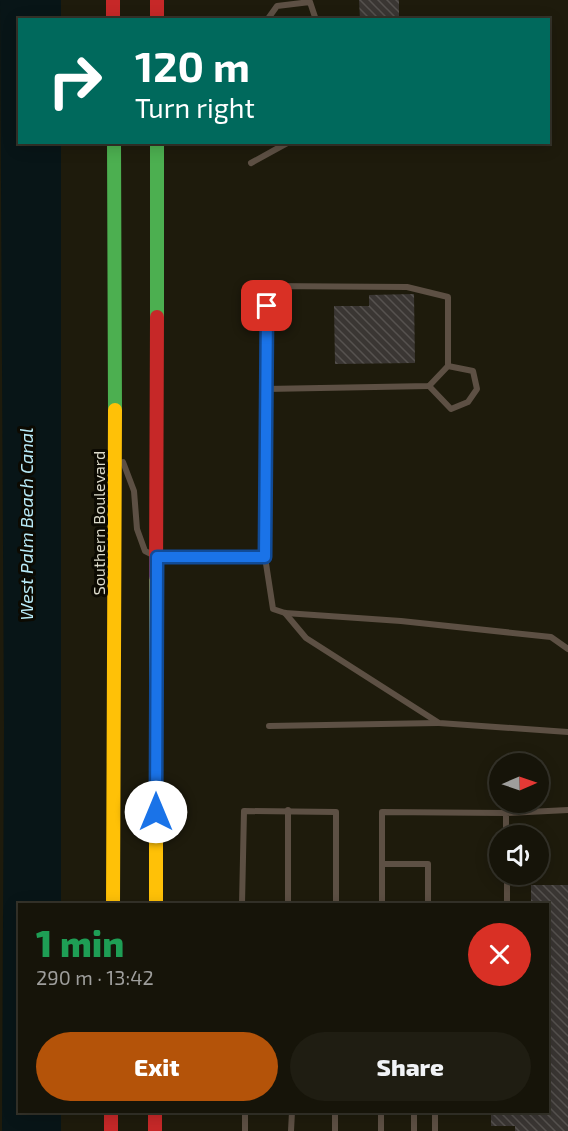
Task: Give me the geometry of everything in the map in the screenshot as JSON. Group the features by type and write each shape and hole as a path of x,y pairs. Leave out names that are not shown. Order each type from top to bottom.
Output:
{"highway":[{"path":"113,0 113,18"},
{"path":"157,0 157,18"},
{"name":"Southern Boulevard","path":"112,903 116,445 114,144"},
{"path":"156,903 157,144"},
{"path":"111,1113 111,1131"},
{"path":"155,1113 155,1131"}],"lane":[{"path":"268,18 277,6 312,1 316,18"},
{"path":"251,163 285,144"},
{"path":"266,389 429,386 448,366 448,297 406,287 267,286 266,389 265,557 273,609 285,613 400,621 551,637 568,649"},
{"path":"429,386 451,409 468,402 477,389 473,371 448,366"},
{"path":"116,445 135,491 137,530 145,551 157,557 265,557"},
{"path":"285,613 306,638 439,723"},
{"path":"269,726 439,723 568,732"},
{"path":"242,903 244,811 288,810 336,812 336,903"},
{"path":"288,810 288,903"},
{"path":"549,811 568,810"},
{"path":"382,903 382,812 489,813"},
{"path":"506,813 506,825"},
{"path":"382,864 428,864 428,903"},
{"path":"507,885 507,903"},
{"path":"245,1113 245,1131"},
{"path":"291,1131 292,1113"},
{"path":"335,1113 335,1131"},
{"path":"381,1113 381,1131"},
{"path":"414,1113 414,1131"},
{"path":"435,1113 435,1131"}],"water":[{"name":"West Palm Beach Canal","path":"0,0 61,0 61,18 18,18 18,144 61,144 61,903 18,903 18,1113 61,1113 61,1131 2,1131 4,727"}],"building":[{"path":"359,0 399,0 399,16 360,18"},
{"path":"414,294 415,363 335,364 334,306 369,306 369,295"},
{"path":"531,885 568,885 568,1131 515,1131 515,1126 491,1126 491,1113 549,1113 549,903 531,903"}],"traffic: fast":[{"path":"114,144 115,410"},
{"path":"157,144 157,317"}],"traffic: slow":[{"path":"113,903 115,410"},
{"path":"156,576 156,903"}],"traffic: jam":[{"path":"113,0 113,18"},
{"path":"157,0 157,18"},
{"path":"156,576 157,317"},
{"path":"111,1113 111,1131"},
{"path":"155,1113 155,1131"}],"route":[{"path":"156,812 157,557 265,557 267,306"}]}
